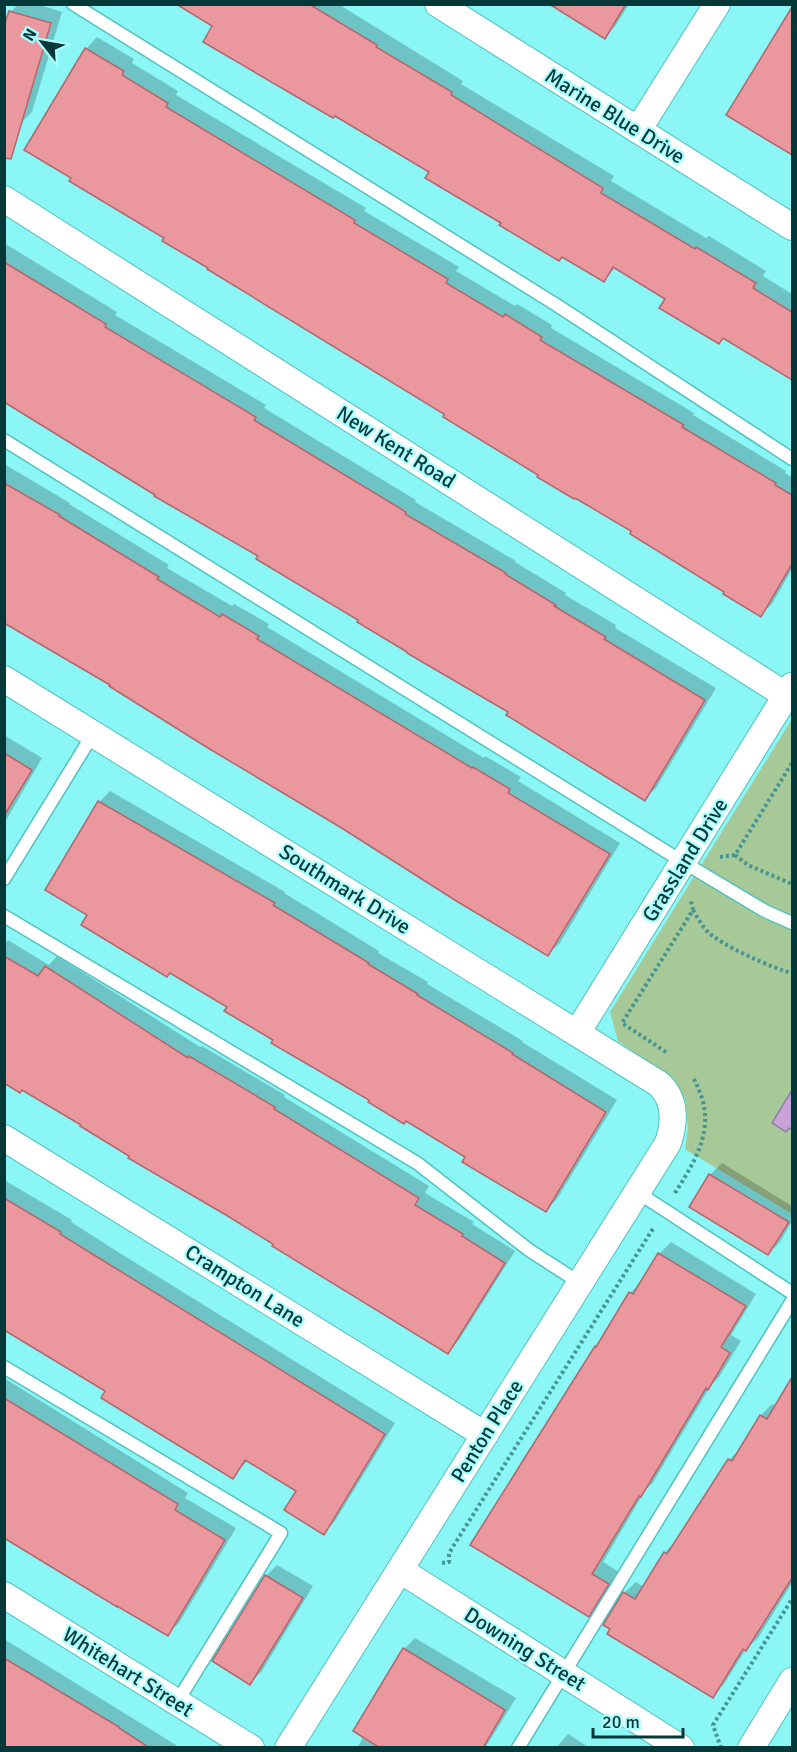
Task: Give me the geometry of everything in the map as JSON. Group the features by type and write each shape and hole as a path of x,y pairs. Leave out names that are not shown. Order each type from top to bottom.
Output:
{"street":[{"name":"Marine Blue Drive","path":"438,4 465,12 638,130 792,226"},
{"path":"638,130 717,4"},
{"name":"New Kent Road","path":"4,199 790,691"},
{"name":"Southmark Drive","path":"4,679 659,1084 667,1093 673,1110"},
{"name":"Grassland Drive","path":"577,1033 790,691"},
{"name":"Penton Place","path":"288,1748 668,1143 673,1127 673,1110"},
{"name":"Crampton Lane","path":"4,1138 485,1434"},
{"name":"Downing Street","path":"400,1570 681,1748"},
{"name":"Whitehart Street","path":"4,1595 251,1748"},
{"path":"751,1748 792,1681"}],"lane":[{"path":"73,4 555,304 792,459"},
{"path":"4,440 683,862 765,911 792,923"},
{"path":"4,879 93,734"},
{"path":"4,916 417,1163 529,1250 580,1283"},
{"path":"637,1192 792,1293"},
{"path":"518,1748 792,1301"},
{"path":"4,1367 281,1533 177,1702"}],"path":[{"path":"735,855 792,763"},
{"path":"683,862 735,855 748,865 792,884"},
{"path":"693,910 708,932 725,944 782,971 792,973"},
{"path":"721,1748 713,1725 792,1599"}],"green space":[{"path":"792,719 792,1214 685,1149 688,1129 685,1099 668,1075 618,1041 610,1012"}],"shaded area":[{"path":"792,1090 792,1130 789,1128 786,1132 772,1123"}],"building":[{"path":"176,4 309,4 377,45 376,47 452,92 451,95 603,188 601,193 756,283 753,288 792,312 792,380 723,338 719,344 659,308 665,299 613,267 604,282 562,257 559,261 499,225 501,223 425,178 429,172 203,42 212,26"},
{"path":"549,4 626,4 605,39"},
{"path":"792,7 792,155 726,115"},
{"path":"9,11 51,23 11,159 4,158 4,26"},
{"path":"85,48 124,71 122,75 168,103 166,107 355,220 354,223 448,279 446,283 503,317 505,314 542,337 540,340 684,425 682,427 792,495 792,564 761,617 630,534 631,531 537,477 538,475 443,417 444,414 162,241 164,238 69,181 71,178 24,150"},
{"path":"4,262 106,324 105,327 256,417 254,420 406,512 405,514 506,573 556,605 554,606 606,637 604,639 705,700 645,801 506,715 508,712 407,653 357,622 358,620 256,559 258,556 154,496 4,402"},
{"path":"4,483 159,577 157,579 220,617 222,614 259,636 257,639 510,789 508,793 610,854 548,956 208,748 110,685 4,623"},
{"path":"4,753 32,770 4,816"},
{"path":"98,801 275,903 273,905 606,1112 546,1212 462,1162 465,1157 406,1121 404,1124 368,1102 369,1100 271,1043 273,1040 224,1011 227,1007 170,973 167,977 81,925 87,915 45,890"},
{"path":"4,956 38,976 45,966 188,1058 189,1056 275,1107 274,1109 419,1198 415,1205 505,1263 448,1354 272,1246 273,1244 226,1215 128,1158 129,1156 81,1125 22,1090 20,1093 4,1083"},
{"path":"709,1174 789,1222 768,1255 689,1207"},
{"path":"4,1198 385,1434 324,1535 284,1510 296,1491 245,1460 233,1479 101,1398 105,1391 4,1330"},
{"path":"658,1253 746,1306 721,1347 730,1353 708,1390 706,1388 592,1574 609,1584 589,1617 470,1545 629,1292 633,1294"},
{"path":"792,1377 792,1578 746,1651 743,1649 713,1698 607,1634 610,1629 603,1625 623,1592 635,1599 664,1552 667,1554 728,1459 732,1461 760,1415 767,1419"},
{"path":"4,1398 178,1504 175,1510 225,1540 168,1636 4,1538"},
{"path":"265,1575 303,1598 250,1685 212,1661"},
{"path":"403,1648 505,1710 483,1748 380,1748 353,1731"},
{"path":"4,1658 119,1727 150,1748 4,1748"}]}
